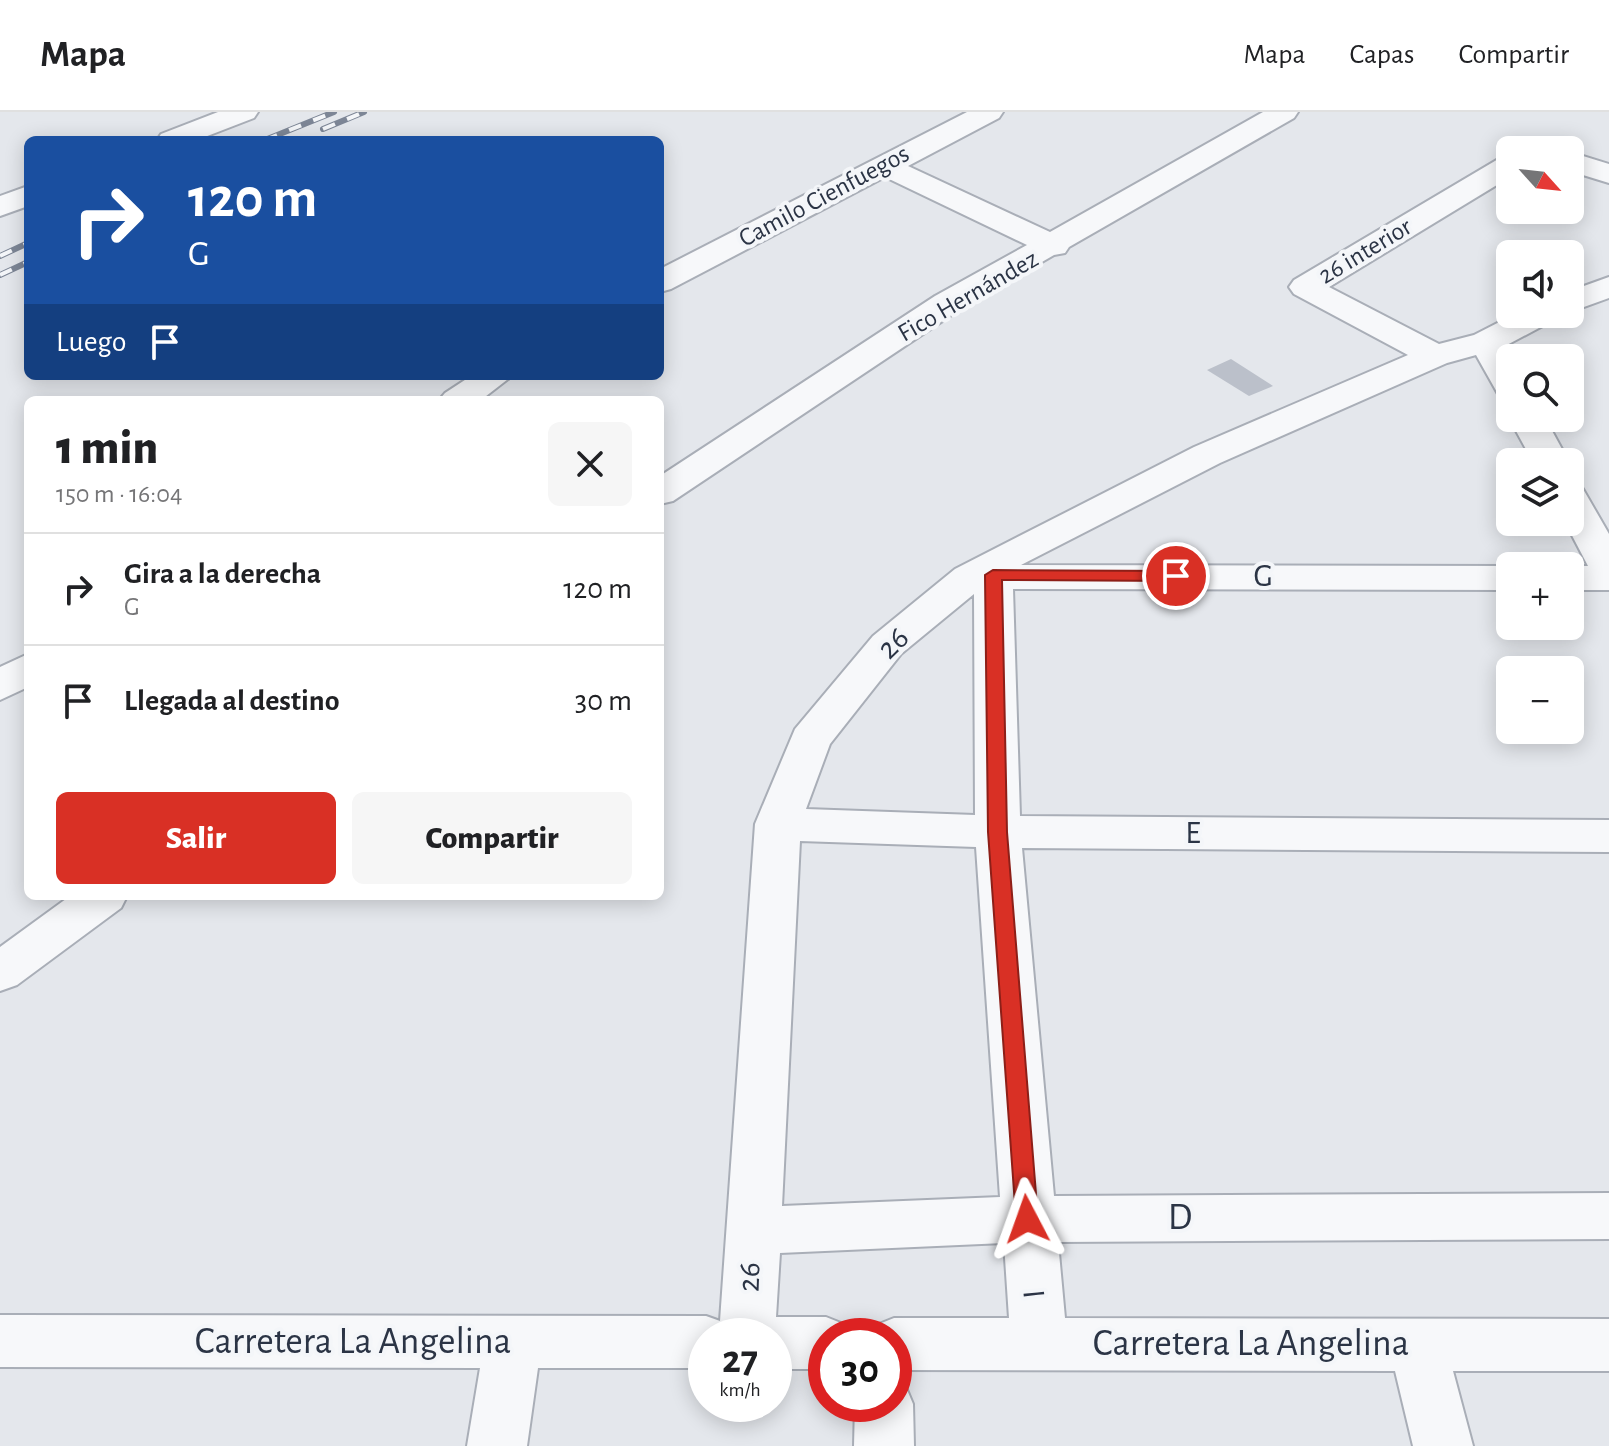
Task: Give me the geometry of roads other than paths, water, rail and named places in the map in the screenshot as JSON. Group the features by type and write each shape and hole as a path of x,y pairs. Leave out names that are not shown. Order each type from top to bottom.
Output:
{"street":[{"path":"181,136 244,112"},
{"name":"Camilo Cienfuegos","path":"664,280 989,112"},
{"name":"Fico Hernández","path":"664,490 947,303 1054,246 1284,112"},
{"path":"883,165 1054,246"},
{"path":"1584,166 1609,174"},
{"name":"26 interior","path":"1435,356 1305,287 1496,172"},
{"path":"0,207 24,197"},
{"path":"1584,297 1609,287"},
{"name":"26","path":"748,1318 778,824 810,739 887,645 981,576 1048,534 1207,455 1435,356 1486,342 1513,328"},
{"path":"1486,342 1496,361"},
{"path":"463,396 489,380"},
{"path":"1584,523 1609,569"},
{"name":"G","path":"981,576 1496,578"},
{"name":"I","path":"981,576 1027,1219 1039,1343"},
{"path":"1584,578 1609,578"},
{"path":"0,686 24,671"},
{"name":"E","path":"778,824 998,832 1609,836"},
{"path":"0,972 99,900"},
{"name":"D","path":"751,1231 1027,1219 1609,1216"},
{"name":"Carretera La Angelina","path":"0,1341 688,1342"},
{"path":"497,1446 513,1342"},
{"name":"Carretera La Angelina","path":"912,1344 1609,1345"},
{"path":"1417,1345 1443,1446"},
{"path":"884,1422 884,1446"}],"railway":[{"path":"275,136 334,112"},
{"path":"323,129 364,112"},
{"path":"0,256 24,245"},
{"path":"0,275 24,264"}]}
